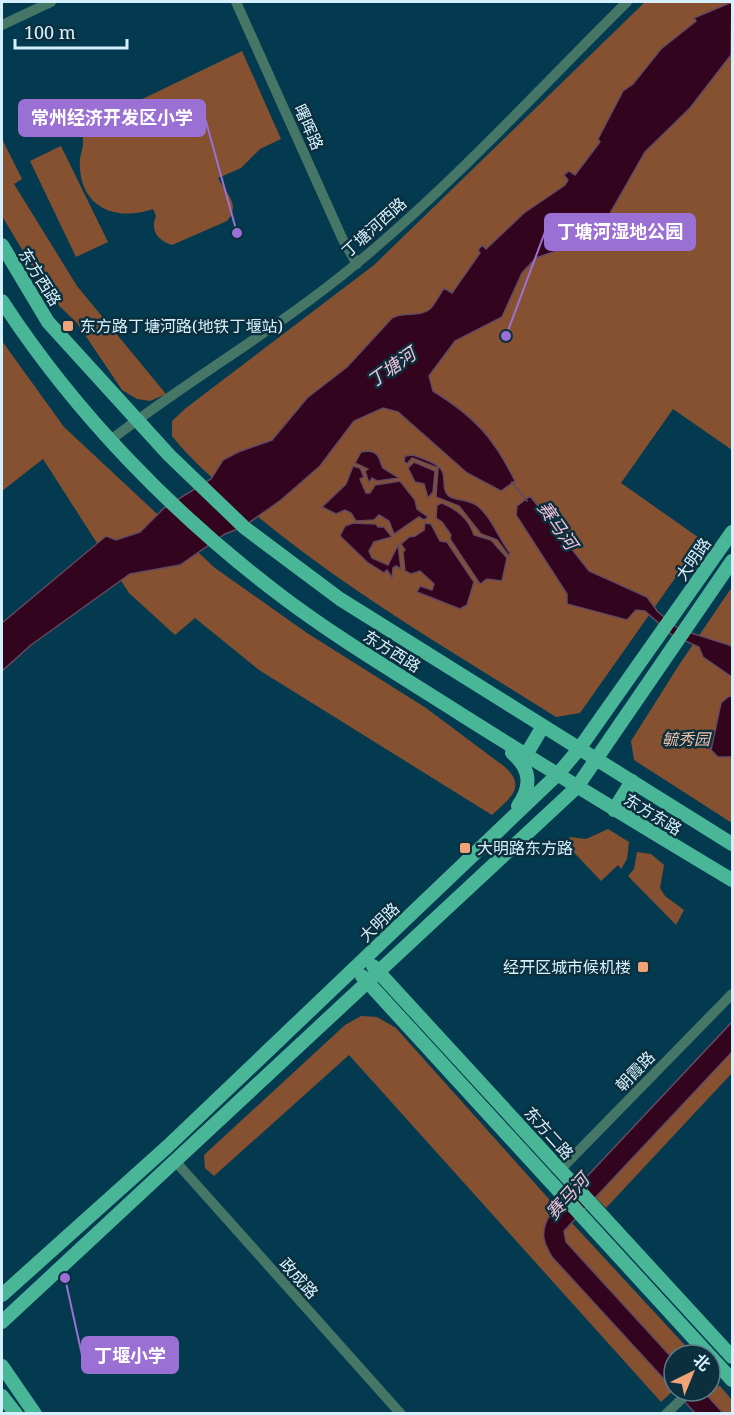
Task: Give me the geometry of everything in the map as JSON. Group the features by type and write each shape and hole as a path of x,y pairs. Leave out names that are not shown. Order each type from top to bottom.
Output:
{"main road":[{"name":"东方西路","path":"2,245 48,322 136,420 198,484 245,528 340,599 579,749"},
{"path":"2,301 17,324 112,439"},
{"name":"东方西路","path":"112,439 170,501 217,544 280,595 341,638 558,774"},
{"name":"大明路","path":"2,1295 167,1147 558,774 579,749 732,532"},
{"name":"大明路","path":"2,1322 577,787 732,561"},
{"path":"526,755 543,726"},
{"path":"483,728 523,763 529,781 526,795 506,823"},
{"name":"东方东路","path":"579,749 732,844"},
{"name":"东方东路","path":"558,774 732,880"},
{"path":"614,810 632,781"},
{"path":"397,991 390,973 399,953"},
{"name":"东方二路","path":"365,958 732,1357"},
{"name":"东方二路","path":"355,968 695,1343"},
{"path":"347,1001 367,994 390,1007"},
{"path":"2,1335 29,1297"},
{"path":"2,1366 34,1413"},
{"path":"2,1378 34,1413"}],"street":[{"path":"2,25 51,2"},
{"name":"曙晖路","path":"236,2 342,240 357,264"},
{"name":"丁塘河西路","path":"112,439 136,420 310,301 357,264 475,154 627,2"},
{"name":"朝霞路","path":"560,1170 732,994"},
{"name":"政成路","path":"176,1162 401,1413"}],"green space":[{"path":"645,2 732,2 732,450 673,409 621,483 702,540 580,713 556,717 396,617 281,535 216,481 189,455 172,436 172,421 374,265"},
{"path":"242,51 281,139 260,149 241,168 218,178 233,204 227,221 172,245 156,234 154,221 156,216 153,209 128,214 105,209 95,203 83,183 80,169 83,140 80,129"},
{"path":"2,139 22,179 14,184 77,286 166,394 150,401 137,399 122,390 77,323 51,298 2,216"},
{"path":"61,146 108,242 76,257 30,161"},
{"path":"2,341 64,427 215,568 307,633 426,708 505,767 515,781 513,793 509,798 492,815 259,670 195,618 175,635 129,593 43,459 2,491"},
{"name":"毓秀园","path":"732,587 732,823 634,760 631,741"},
{"path":"608,829 629,842 627,859 621,869 618,865 601,881 566,844 570,837 586,839"},
{"path":"637,852 651,854 664,865 660,888 665,896 684,910 676,925 628,876 634,869"},
{"path":"361,1016 377,1017 396,1028 557,1208 545,1226 544,1237 548,1250 662,1377 661,1402 349,1055 214,1176 205,1168 204,1155 345,1025"},
{"path":"732,1052 732,1073 606,1208 595,1197"},
{"path":"572,1223 683,1343 662,1343 662,1347 566,1242 564,1231"},
{"path":"722,1388 732,1400 732,1413 723,1413 714,1403 722,1403"}],"water":[{"name":"丁塘河","path":"732,2 731,55 690,108 645,152 605,222 585,241 536,258 522,273 502,317 455,341 429,376 433,391 482,429 499,452 515,481 501,491 467,473 398,412 383,408 354,421 320,466 281,500 243,527 225,534 180,565 130,574 31,645 2,671 2,623 106,536 116,540 140,532 164,508 211,479 223,460 272,440 307,398 347,367 392,318 426,312 444,288 452,293 480,253 478,250 482,245 486,249 524,213 565,185 568,180 564,175 569,171 575,175 600,142 598,139 623,91 633,84 661,49 696,21 694,18"},
{"path":"368,451 377,455 383,468 399,478 377,481 372,478 369,483 365,471 368,469 355,463 361,452"},
{"path":"413,455 433,463 442,470 445,490 449,496 473,503 481,509 510,553 509,556 497,540 481,534 459,506 436,497 438,468 412,458 407,464 404,461 405,456"},
{"path":"414,462 435,471 433,492 428,498 424,484 415,482 408,468"},
{"path":"353,466 360,468 364,477 360,479 366,493 370,493 375,485 400,481 415,500 417,509 428,517 424,520 419,517 394,534 389,521 379,515 374,520 356,521 351,513 345,510 336,514 322,507 346,484"},
{"path":"530,496 589,571 647,597 658,612 679,629 732,646 732,677 703,657 699,647 672,635 645,611 636,610 627,620 567,604 567,594 516,515 517,506"},
{"path":"442,503 462,516 474,535 491,540 507,558 502,581 487,579 480,584 450,539 451,535 442,522 436,518 437,505"},
{"path":"353,523 376,524 378,527 384,527 392,537 374,542 369,551 372,558 388,565 398,545 401,569 396,566 393,568 392,578 387,570 384,573 368,563 340,536 345,526"},
{"path":"425,523 431,524 440,541 447,542 474,582 467,605 460,609 417,592 420,586 432,590 434,584 420,571 411,574 405,571 403,552 405,550 401,544 409,537 424,530"},
{"path":"729,696 732,697 732,757 718,757 711,750 721,703"},
{"path":"732,1022 732,1052 564,1231 566,1242 662,1347 662,1377 552,1257 545,1243 544,1234 548,1218"},
{"path":"686,1403 714,1403 723,1413 695,1413"}],"waterway":[{"name":"赛马河","path":"512,482 527,501"}],"place":[{"name":"常州经济开发区小学","path":"237,233"},
{"name":"东方路丁塘河路(地铁丁堰站)","path":"68,326"},
{"name":"丁塘河湿地公园","path":"506,336"},
{"name":"大明路东方路","path":"465,848"},
{"name":"经开区城市候机楼","path":"643,967"},
{"name":"丁堰小学","path":"65,1278"}]}
